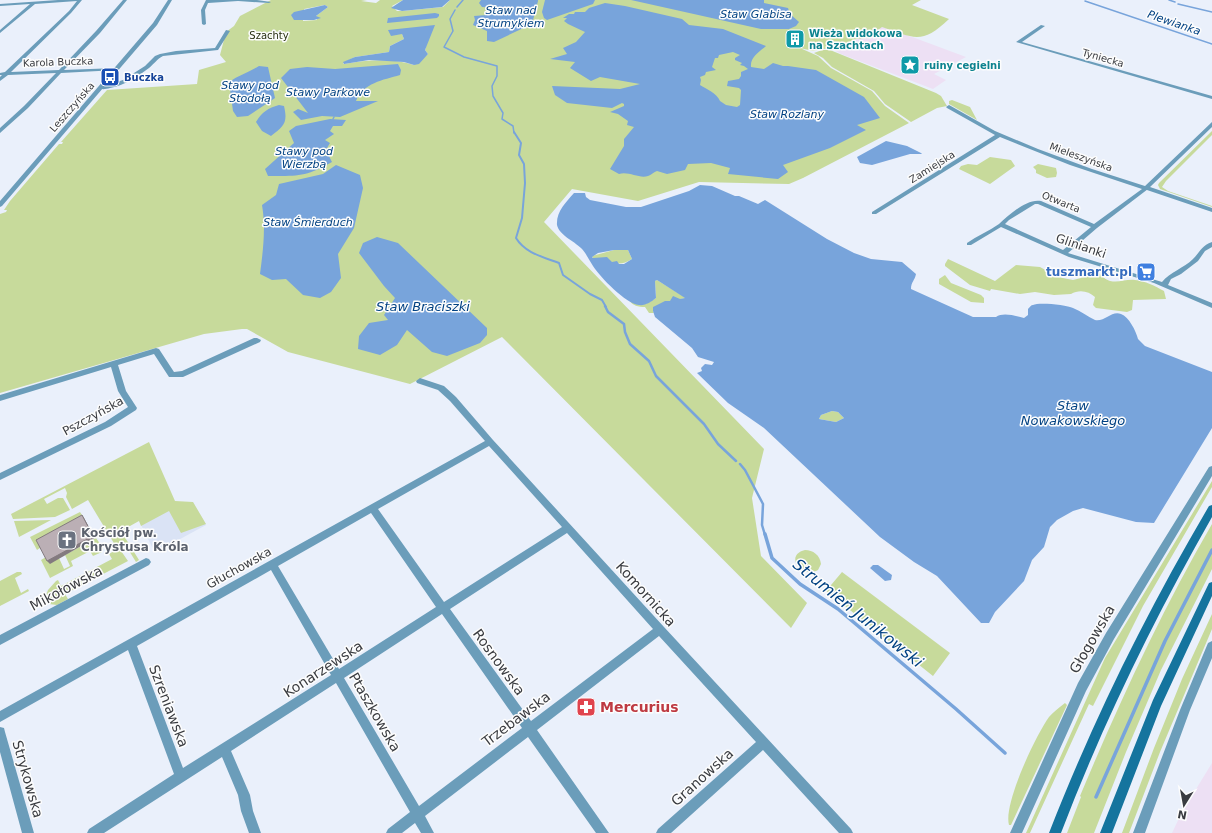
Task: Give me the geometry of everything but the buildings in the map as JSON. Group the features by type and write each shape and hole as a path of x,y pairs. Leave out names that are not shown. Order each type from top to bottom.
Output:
{"main road":[{"path":"1055,833 1079,771 1126,666 1162,596 1212,509"},
{"path":"1106,833 1157,704 1212,586"}],"street":[{"path":"0,32 38,0"},
{"path":"0,5 79,0"},
{"path":"0,80 70,12 79,0"},
{"path":"0,131 98,32 125,0"},
{"name":"Leszczyńska","path":"0,205 117,69 158,19 170,0"},
{"path":"204,24 202,10 207,1 238,0 270,2"},
{"name":"Tyniecka","path":"1043,26 1018,42 1212,98"},
{"path":"101,88 113,87 122,84 145,68 158,56 216,49 228,31"},
{"name":"Karola Buczka","path":"0,74 117,69"},
{"name":"Mieleszyńska","path":"949,107 999,135 1070,164 1212,210"},
{"path":"1064,253 1146,188 1212,124"},
{"name":"Zamiejska","path":"874,213 999,135"},
{"name":"Otwarta","path":"1001,225 1007,219 1034,202 1039,202 1095,227"},
{"path":"969,244 1001,225"},
{"name":"Glinianki","path":"1001,225 1064,253 1164,285 1212,306"},
{"path":"1164,285 1169,278 1179,273 1199,256 1203,250 1211,245"},
{"path":"0,398 156,351 172,375 183,374 257,340"},
{"name":"Pszczyńska","path":"0,477 108,424 133,408 122,391 114,363"},
{"name":"Komornicka","path":"420,381 441,388 463,409 490,442 660,630 847,833"},
{"name":"Głuchowska","path":"0,717 490,442"},
{"name":"Głogowska","path":"1016,833 1082,687 1110,636 1212,469"},
{"name":"Rosnowska","path":"372,508 442,609 529,727 603,833"},
{"name":"Konarzewska","path":"93,833 568,528"},
{"name":"Mikołowska","path":"0,640 146,562"},
{"name":"Ptaszkowska","path":"273,565 428,833"},
{"name":"Trzebawska","path":"392,833 529,727 660,630"},
{"name":"Szreniawska","path":"131,644 181,777"},
{"path":"1139,833 1185,710 1212,646"},
{"name":"Strykowska","path":"0,732 28,833"},
{"name":"Granowska","path":"662,833 763,743"},
{"path":"224,748 244,795 247,811 255,833"}],"shaded area":[{"name":"ruiny cegielni","path":"882,27 966,57 934,74 946,80 933,89 841,54 831,48"},
{"path":"193,502 206,525 158,551 152,547 139,521"},
{"path":"1212,763 1212,833 1172,833 1182,812"}],"green space":[{"name":"Szachty","path":"271,0 367,0 361,1 376,3 380,0 403,0 392,6 397,11 402,11 443,7 450,0 921,0 912,5 949,19 932,33 924,36 910,36 882,27 867,38 856,39 832,49 813,51 800,48 818,56 831,68 872,91 885,106 909,123 803,178 789,184 699,182 638,201 572,189 544,222 764,449 752,498 761,556 807,603 791,628 502,337 410,384 288,352 247,329 242,329 204,334 0,393 0,214 6,212 7,210 4,210 10,201 59,144 62,144 63,142 61,142 107,90 197,84 199,70 226,62 220,55 226,32 234,26 240,16","holes":["325,5 328,7 316,16 317,20 303,21 304,9","402,34 427,43 425,50 428,54 414,65 397,61 361,61 343,63 355,57 389,52 390,46 404,39"]},
{"path":"822,50 830,50 936,93 941,96 947,106 937,108 911,122 885,104 874,91 832,67 823,58 814,53"},
{"path":"952,100 970,107 977,120 949,104 949,101"},
{"path":"1212,131 1212,135 1166,181 1162,187 1168,191 1212,207 1160,189 1158,185 1159,183"},
{"path":"990,157 1011,160 1015,166 990,184 959,169 961,166 968,164 977,165"},
{"path":"1038,164 1056,168 1056,177 1047,178 1036,173 1036,170 1033,167"},
{"path":"614,250 628,250 632,259 626,262 617,263 604,259 593,258 592,256"},
{"path":"948,259 995,281 1016,265 1040,267 1058,277 1073,280 1081,278 1089,269 1093,269 1110,281 1116,282 1135,280 1150,284 1164,291 1166,299 1133,300 1132,310 1127,312 1096,308 1093,305 1095,297 1084,291 1074,292 1071,294 1054,295 1035,292 1020,294 991,289 990,291 970,285 945,266"},
{"path":"945,275 951,283 981,295 984,298 984,303 971,302 939,284 939,279"},
{"path":"657,280 686,298 670,301 653,311 654,313 649,313 645,307 632,304 629,300 642,304 648,303 656,298 655,281"},
{"path":"832,411 838,412 844,418 836,422 819,419 821,415"},
{"path":"149,442 175,501 193,502 206,524 181,533 169,511 141,526 139,521 121,531 139,560 136,562 123,541 115,545 88,500 72,509 66,497 67,493 65,488 44,499 47,504 58,498 63,498 70,510 55,517 13,519 11,514"},
{"path":"1212,481 1212,487 1143,606 1093,706 1089,704 1030,833 1026,833 1105,658"},
{"path":"80,512 84,518 37,550 30,537"},
{"path":"51,520 19,537 14,521"},
{"path":"1212,524 1212,569 1161,670 1094,833 1067,833 1081,797 1080,796 1125,692 1175,591"},
{"path":"96,538 103,548 102,552 93,556 90,551 71,561 73,566 50,578 41,560 46,557 59,558 64,569 70,566 65,555"},
{"path":"119,548 128,561 65,594 68,599 57,605 49,604 46,595 48,590 56,581 58,580 61,586 112,559 109,554"},
{"path":"805,550 811,551 818,556 821,564 818,570 812,572 806,571 797,565 795,561 796,556"},
{"path":"17,572 21,572 22,574 15,578 21,593 28,589 29,591 0,606 0,581"},
{"path":"842,572 950,653 933,676 826,591"},
{"path":"1212,614 1212,629 1160,752 1129,833 1122,833 1182,679"},
{"path":"1065,703 1067,705 1011,825 1009,825 1008,815 1011,802 1029,754 1049,717"}],"water":[{"path":"403,0 450,0 442,7 402,11 391,8"},
{"name":"Staw nad Strumykiem","path":"481,0 538,1 532,24 494,42 487,41 487,31 473,25 475,20 474,16 487,15 497,10 496,8 482,7 479,3"},
{"path":"545,0 595,0 593,4 547,20 544,18 542,12"},
{"name":"Staw Glabisa","path":"631,0 764,0 764,3 788,8 790,14 799,22 796,26 789,29 761,29"},
{"name":"Staw Rozlany","path":"605,3 625,6 682,19 689,25 723,29 766,46 753,58 751,67 764,69 773,63 783,66 816,70 864,97 880,118 857,125 866,130 830,148 783,165 788,172 778,179 728,174 730,168 711,163 688,164 685,170 667,174 657,171 645,177 626,173 619,174 610,169 624,146 624,139 634,127 627,125 628,121 618,114 610,112 624,106 624,104 622,103 612,108 567,103 555,95 552,86 620,89 640,84 600,77 591,81 570,68 575,62 550,59 567,54 563,48 576,42 585,32 568,24 564,21 567,18 563,18 569,14 574,14 575,12 585,12 589,8","holes":["733,52 740,55 735,58 735,60 742,63 740,65 748,69 741,72 739,79 728,81 727,86 739,88 741,90 740,105 737,107 726,105 720,101 714,93 700,85 700,77 705,75 706,72 716,70 712,67 715,58 718,58 719,55"]},
{"path":"325,5 328,7 316,16 321,18 314,20 294,20 291,15 294,12"},
{"path":"435,13 439,14 437,18 387,23 388,18"},
{"name":"Stawy Parkowe","path":"435,25 425,50 428,54 419,64 414,65 404,62 369,60 344,64 343,62 355,57 389,52 390,46 404,39 402,34 391,36 388,30"},
{"name":"Stawy Parkowe","path":"398,64 401,70 400,75 374,83 363,90 356,101 378,101 340,117 322,116 301,120 293,112 298,109 308,113 281,78 290,69 307,67 335,69"},
{"name":"Stawy pod Stodołą","path":"259,66 268,67 275,98 248,116 237,117 233,111 229,82"},
{"name":"Stawy pod Stodołą","path":"279,105 284,106 284,124 271,136 262,131 256,122 266,111"},
{"name":"Stawy pod Wierzbą","path":"330,119 346,120 342,126 333,126 330,131 334,134 325,140 330,143 327,148 321,150 323,156 329,156 332,162 315,171 302,175 268,176 265,169 294,143 289,131 296,126"},
{"path":"886,141 907,146 922,154 910,154 872,165 860,163 857,157"},
{"name":"Staw Śmierduch","path":"336,165 360,175 363,188 354,228 338,254 341,278 331,292 320,298 303,295 286,279 272,280 260,274 264,231 262,205 276,195 279,184 323,174"},
{"name":"Staw Nowakowskiego","path":"700,185 712,186 758,204 765,200 827,239 854,253 871,259 902,262 916,274 911,289 973,317 1013,315 1024,318 1028,315 1028,309 1036,304 1053,304 1070,307 1095,320 1118,313 1121,314 1129,321 1134,328 1138,339 1145,346 1212,372 1212,428 1154,523 1136,522 1083,508 1073,511 1057,520 1050,527 1044,547 1032,560 1024,581 995,612 989,623 981,623 937,576 914,562 880,537 764,428 728,403 697,373 702,371 701,368 705,364 712,365 714,362 698,357 692,348 655,317 653,311 653,307 665,301 670,301 673,296 680,299 685,298 657,280 655,281 656,298 652,301 639,305 627,300 607,283 596,271 583,250 558,229 558,216 574,193 585,193 586,197 590,200 626,207 641,207 689,191","holes":["614,250 628,250 632,259 624,264 619,264 617,261 612,262 607,257 592,257 598,253","832,411 838,412 844,418 836,422 819,419 821,415"]},
{"name":"Staw Braciszki","path":"377,237 398,243 487,328 487,335 480,343 447,356 432,352 407,330 397,345 380,355 358,349 359,336 369,323 388,320 384,315 395,298 359,253 363,243"},
{"path":"873,565 878,565 892,575 891,580 885,581 870,568"}],"waterway":[{"name":"Strumień Junikowski","path":"457,7 463,0"},
{"path":"1169,0 1175,2"},
{"name":"Plewianka","path":"1085,1 1212,44"},
{"path":"1178,4 1212,12"},
{"name":"Strumień Junikowski","path":"455,10 450,19 453,31 444,47 464,57 497,66 497,76 492,86 493,96 503,113 502,119 513,126 514,133"},
{"name":"Strumień Junikowski","path":"514,132 521,143 519,155 524,164 525,183 522,218 516,238 529,251 559,263 563,275 590,294 602,300 606,307"},
{"name":"Strumień Junikowski","path":"605,306 608,312 624,324 625,332 630,344 649,361 656,376 704,424 718,444 736,461"},
{"name":"Strumień Junikowski","path":"740,464 745,470 763,504 762,525 765,535"},
{"name":"Strumień Junikowski","path":"765,534 772,558 800,584 838,609 956,709 1005,753"},
{"path":"1096,797 1165,641 1212,550"}],"place":[{"name":"Wieża widokowa na Szachtach","path":"795,39"},
{"name":"ruiny cegielni","path":"910,65"},
{"name":"Buczka","path":"110,77"},
{"name":"tuszmarkt.pl","path":"1146,272"},
{"name":"Kościół pw. Chrystusa Króla","path":"67,540"},
{"name":"Mercurius","path":"586,707"}]}
